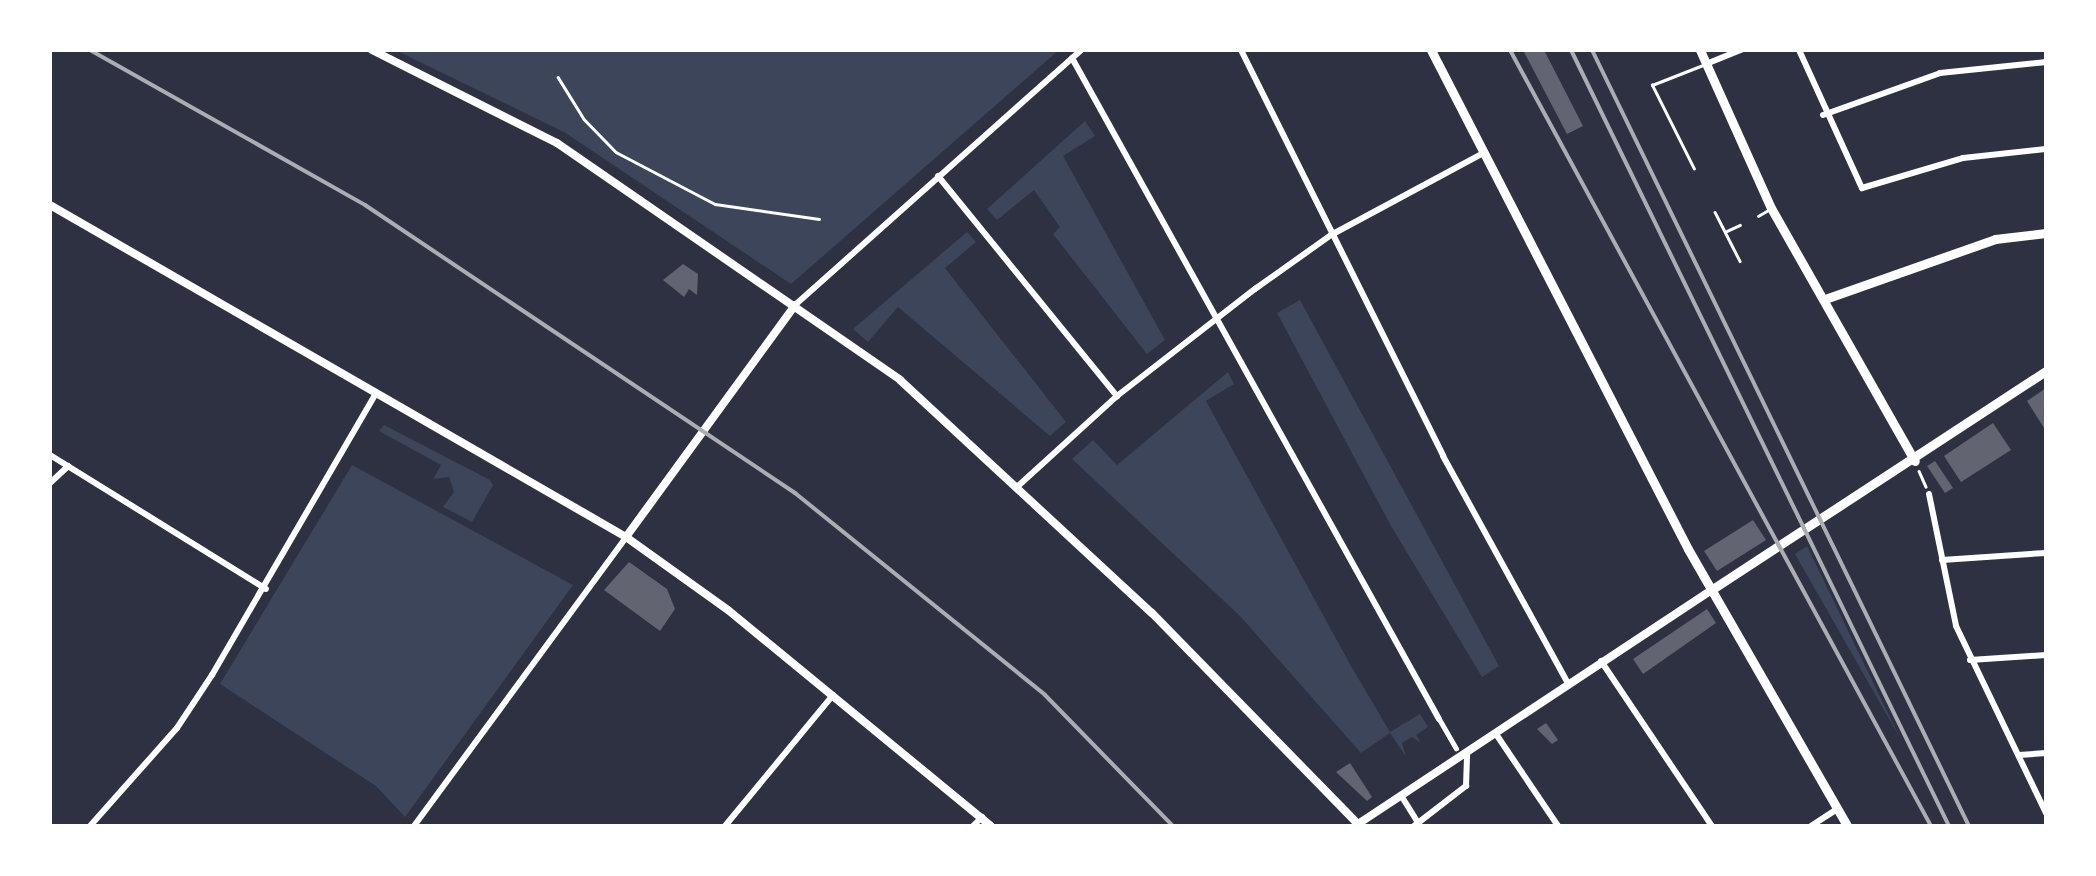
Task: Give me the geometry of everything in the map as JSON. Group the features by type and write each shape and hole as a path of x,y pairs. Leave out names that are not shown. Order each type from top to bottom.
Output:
{"main road":[{"path":"1431,50 1711,590 1846,826"},
{"path":"1700,50 1771,208 1915,460"},
{"path":"1826,300 1995,238 2046,233"},
{"path":"1711,590 2046,371"}],"street":[{"path":"372,50 558,143 900,380 1152,613 1356,825 1711,590"},
{"path":"414,826 686,460 794,305 1081,50"},
{"path":"1241,50 1330,235 1568,683"},
{"path":"1705,64 1741,50"},
{"path":"1799,50 1823,115 1862,188 1981,154 2046,149"},
{"path":"1072,58 1456,748"},
{"path":"1823,115 1940,73 2046,62"},
{"path":"1016,487 1117,396 1216,317 1330,235 1486,151"},
{"path":"938,176 1117,396"},
{"path":"50,206 626,537 833,695 991,826"},
{"path":"90,826 177,728 266,589 376,392"},
{"path":"50,455 266,589"},
{"path":"50,483 68,466"},
{"path":"1929,494 1942,560 1970,660 2046,814"},
{"path":"1942,560 2046,554"},
{"path":"1970,660 2046,655"},
{"path":"1602,661 1712,826"},
{"path":"724,826 833,695"},
{"path":"1496,734 1558,826"},
{"path":"1402,797 1416,823 1466,786 1467,753"},
{"path":"2018,755 2046,753"},
{"path":"1811,826 1837,809"},
{"path":"973,826 982,817"}],"lane":[{"path":"1694,169 1652,86 1705,64"},
{"path":"1758,216 1771,208"},
{"path":"1715,212 1740,260"},
{"path":"1726,232 1740,224"}],"path":[{"path":"558,77 584,119 616,152 715,204 818,219"},
{"path":"1915,460 1929,494"}],"shaded area":[{"path":"395,50 1059,50 791,284 564,132"},
{"path":"1085,121 1095,136 1063,156 1165,340 1147,354 1053,234 1060,227 1034,190 997,220 987,209"},
{"path":"967,232 976,242 945,268 1066,422 1050,436 898,307 868,342 853,329"},
{"path":"1300,300 1499,666 1482,677 1391,526 1277,313"},
{"path":"1228,372 1234,384 1206,401 1351,666 1390,732 1420,714 1428,727 1416,735 1421,743 1412,737 1402,743 1406,757 1390,733 1361,753 1240,616 1072,459 1093,440 1117,465"},
{"path":"384,425 490,480 493,485 472,522 443,507 454,492 449,477 433,479 441,465 379,431"},
{"path":"352,465 573,585 405,817 376,786 220,684"},
{"path":"1807,546 1900,738 1795,554"}],"building":[{"path":"1523,50 1544,50 1583,126 1567,134"},
{"path":"683,264 698,274 697,295 689,289 684,297 663,280"},
{"path":"2046,388 2046,431 2027,401"},
{"path":"1993,423 2011,450 1961,482 1944,456"},
{"path":"1935,461 1953,488 1945,493 1927,466"},
{"path":"1753,520 1766,540 1717,571 1704,551"},
{"path":"629,562 667,589 675,609 660,631 604,590"},
{"path":"1707,609 1716,623 1643,674 1633,659"},
{"path":"1546,723 1558,740 1552,744 1537,729"},
{"path":"1350,763 1372,797 1367,801 1336,772"}],"railway":[{"path":"90,50 365,205 795,493 1045,695 1173,826"},
{"path":"1510,50 1931,826"},
{"path":"1571,50 1949,826"},
{"path":"1592,50 1969,826"}]}
